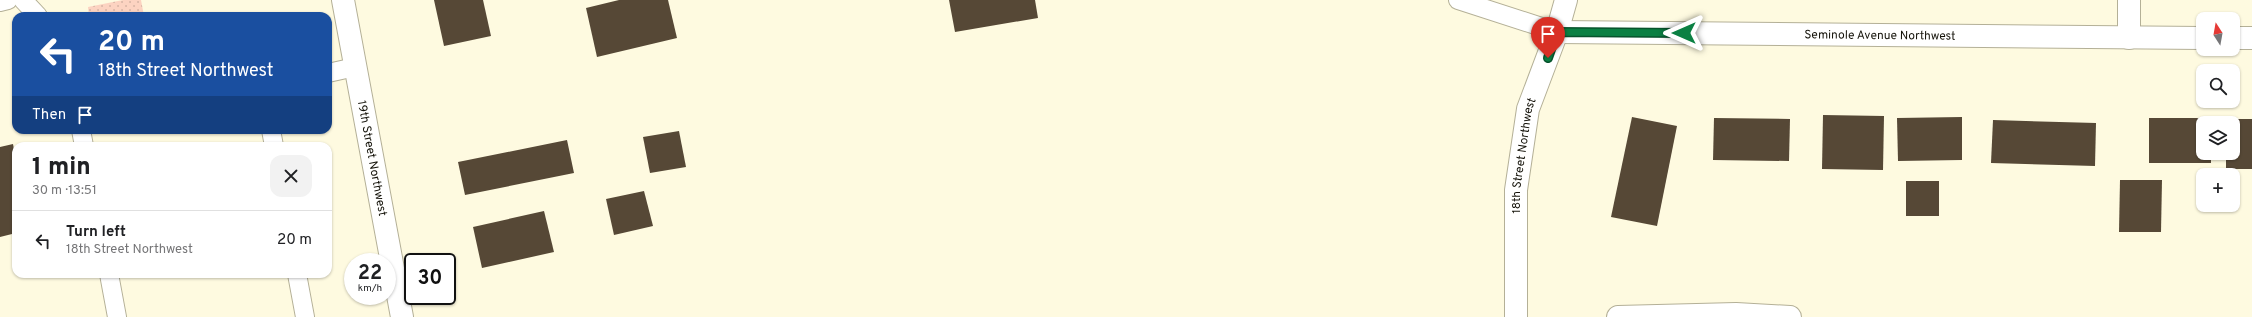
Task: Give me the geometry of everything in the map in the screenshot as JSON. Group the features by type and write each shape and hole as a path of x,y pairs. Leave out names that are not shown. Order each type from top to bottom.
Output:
{"street":[{"name":"19th Street Northwest","path":"343,0 402,317"},
{"name":"18th Street Northwest","path":"1516,317 1516,190 1528,109 1557,32 1566,0"},
{"path":"2128,0 2129,38"},
{"name":"Seminole Avenue Northwest","path":"1557,32 2196,38"},
{"path":"2240,38 2252,38"},
{"path":"1618,317 1736,314 1790,317"}],"lane":[{"path":"0,2 8,0"},
{"path":"23,0 34,12"},
{"path":"1458,0 1557,32"},
{"path":"332,71 355,67"},
{"path":"110,278 117,317"},
{"path":"298,278 305,317"}],"shaded area":[{"path":"123,0 141,0 143,12 89,12 88,7"}],"building":[{"path":"434,0 483,0 491,36 444,46"},
{"path":"619,0 668,0 677,38 597,57 586,8"},
{"path":"949,0 1035,0 1038,18 955,32"},
{"path":"1823,115 1884,116 1883,170 1822,169"},
{"path":"1632,117 1677,126 1657,226 1611,217"},
{"path":"1962,117 1962,160 1898,161 1897,118"},
{"path":"1714,118 1790,119 1789,161 1713,160"},
{"path":"2149,118 2196,118 2196,160 2211,160 2211,163 2149,163"},
{"path":"2240,119 2252,119 2252,169 2226,168 2226,160 2240,160"},
{"path":"1993,120 2096,123 2095,166 1991,163"},
{"path":"679,131 686,167 650,173 643,137"},
{"path":"567,140 574,173 465,195 458,162"},
{"path":"12,144 12,234 0,237 0,147"},
{"path":"2120,180 2162,180 2161,232 2119,232"},
{"path":"1906,181 1939,181 1939,216 1906,216"},
{"path":"644,191 653,226 614,235 606,199"},
{"path":"544,211 554,252 482,268 473,227"}],"route":[{"path":"1548,58 1557,32 1684,33"}]}
